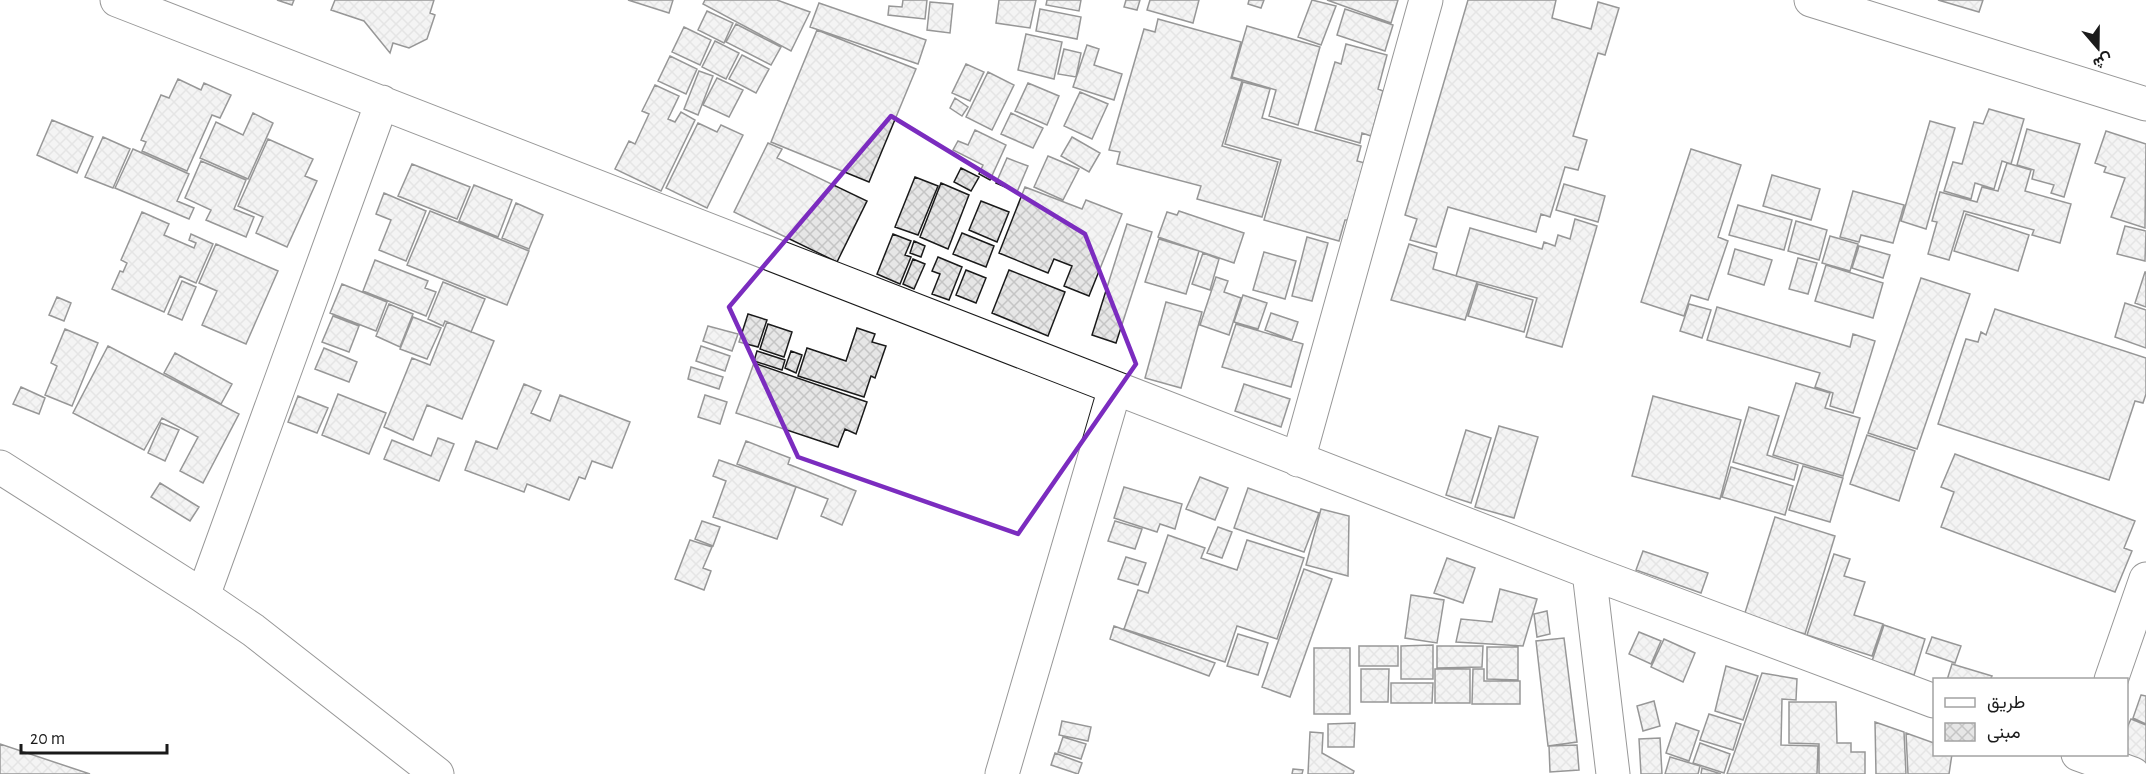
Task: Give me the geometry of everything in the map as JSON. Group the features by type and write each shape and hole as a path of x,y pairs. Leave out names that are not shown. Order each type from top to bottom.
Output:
{"street":[{"path":"117,0 1298,460 1933,700"},
{"path":"1298,460 1426,0"},
{"path":"1811,0 2146,105"},
{"path":"203,596 382,102"},
{"path":"1002,774 1115,388"},
{"path":"0,467 203,596 261,636 437,774"},
{"path":"1589,572 1613,774"},
{"path":"2112,678 2146,579"},
{"path":"2086,756 2133,774"}],"highlighted area":[{"path":"891,116 1085,234 1136,364 1018,534 798,457 729,307"}],"building":[{"path":"277,0 294,0 292,5"},
{"path":"335,0 434,0 430,13 435,15 427,39 409,48 393,43 390,53 364,21 331,10"},
{"path":"628,0 673,0 669,13"},
{"path":"705,0 777,0 810,12 791,51 703,4"},
{"path":"903,0 927,0 925,19 888,15 889,6 902,7"},
{"path":"999,0 1036,0 1030,28 996,23"},
{"path":"1047,0 1081,0 1079,11 1046,5"},
{"path":"1126,0 1140,0 1137,10 1124,7"},
{"path":"1150,0 1199,0 1193,23 1147,10"},
{"path":"1249,0 1264,0 1261,8 1248,4"},
{"path":"1312,0 1336,6 1321,45 1298,37"},
{"path":"1327,0 1398,0 1391,23"},
{"path":"1468,0 1556,0 1552,18 1591,29 1598,2 1619,8 1605,55 1598,53 1573,136 1587,140 1578,170 1565,167 1550,217 1541,214 1536,232 1448,207 1436,247 1410,240 1417,219 1405,215"},
{"path":"1938,0 1983,0 1979,12"},
{"path":"930,2 953,4 950,33 927,30"},
{"path":"819,3 926,40 918,64 810,27"},
{"path":"1040,9 1081,17 1077,39 1036,31"},
{"path":"1345,9 1393,25 1385,51 1337,35"},
{"path":"707,11 733,23 724,43 698,30"},
{"path":"1158,19 1241,42 1231,78 1242,81 1222,146 1278,162 1262,217 1197,199 1201,186 1117,164 1120,152 1109,150 1144,29 1155,32"},
{"path":"736,24 781,47 771,65 726,42"},
{"path":"1247,26 1320,47 1298,125 1269,116 1276,90 1232,77"},
{"path":"684,27 711,40 700,65 672,52"},
{"path":"817,30 916,69 869,182 771,142"},
{"path":"1026,34 1062,42 1054,79 1018,70"},
{"path":"715,41 739,53 726,79 702,67"},
{"path":"1346,44 1387,55 1378,89 1383,91 1371,136 1362,133 1360,143 1315,130 1335,62 1341,64"},
{"path":"1087,45 1099,49 1094,65 1122,74 1114,100 1073,87"},
{"path":"1064,49 1081,53 1076,77 1058,74"},
{"path":"742,55 769,69 756,93 729,79"},
{"path":"670,56 697,69 686,94 658,81"},
{"path":"966,64 984,72 970,101 952,93"},
{"path":"699,71 713,76 698,115 684,109"},
{"path":"988,72 1014,85 992,130 966,117"},
{"path":"717,78 743,90 729,117 703,105"},
{"path":"178,79 201,90 204,83 231,95 220,118 212,115 187,171 142,151 146,142 141,140 161,95 169,98"},
{"path":"1243,82 1270,89 1262,118 1361,146 1357,161 1365,163 1349,220 1345,220 1339,241 1264,220 1281,160 1225,144"},
{"path":"1028,83 1059,96 1047,125 1015,111"},
{"path":"655,85 679,96 668,119 675,122 681,112 695,120 661,191 615,169 629,141 635,144 649,114 642,111"},
{"path":"1080,92 1108,104 1092,139 1064,126"},
{"path":"955,98 968,107 962,116 950,108"},
{"path":"1989,109 2024,119 2011,164 2002,161 1994,189 1975,183 1971,199 1944,191 1953,162 1962,164 1974,122 1983,124"},
{"path":"253,113 273,123 248,179 200,158 216,122 243,135"},
{"path":"1011,113 1043,128 1033,148 1001,134"},
{"path":"52,120 93,137 77,173 37,155"},
{"path":"1930,121 1955,128 1926,229 1901,221"},
{"path":"698,123 717,132 721,125 743,135 707,208 666,188"},
{"path":"2027,129 2080,144 2064,197 2051,193 2054,185 2032,179 2034,170 2017,165"},
{"path":"975,130 1006,145 990,180 979,174 983,165 953,150 958,141 968,145"},
{"path":"2106,131 2146,144 2145,228 2111,217 2125,178 2104,172 2106,167 2095,163"},
{"path":"103,137 130,149 113,188 85,177"},
{"path":"1072,137 1100,153 1089,172 1061,156"},
{"path":"268,139 313,159 305,176 317,181 287,247 256,233 263,217 238,206"},
{"path":"768,143 782,149 777,158 867,201 837,262 734,212"},
{"path":"133,149 189,174 177,201 194,208 189,219 115,188"},
{"path":"1691,149 1741,165 1718,237 1728,241 1708,300 1691,295 1684,316 1641,302"},
{"path":"1048,156 1079,169 1063,200 1034,187"},
{"path":"1007,158 1028,166 1017,192 996,183"},
{"path":"201,161 246,180 234,209 254,217 246,237 206,220 211,210 185,198"},
{"path":"2007,163 2031,170 2025,191 2071,204 2060,243 2032,235 2034,230 1964,211 1949,260 1928,254 1937,222 1932,221 1940,192 1977,202 1982,187 1998,191"},
{"path":"412,164 470,187 457,219 398,196"},
{"path":"961,168 979,177 971,191 954,182"},
{"path":"1772,175 1820,189 1811,220 1763,206"},
{"path":"915,177 938,186 918,235 895,227"},
{"path":"941,183 969,195 948,249 920,237"},
{"path":"1564,184 1605,196 1598,222 1556,210"},
{"path":"474,185 512,200 498,237 459,221"},
{"path":"1025,187 1082,209 1086,200 1122,214 1089,296 1064,286 1072,266 1054,259 1048,273 999,253"},
{"path":"1853,191 1904,205 1893,243 1861,235 1859,242 1840,237"},
{"path":"384,193 426,211 406,261 379,250 391,220 376,214"},
{"path":"981,201 1009,212 997,242 969,230"},
{"path":"516,203 543,215 529,249 502,238"},
{"path":"1738,205 1792,220 1784,250 1729,235"},
{"path":"430,211 529,251 507,305 407,265"},
{"path":"1179,211 1244,233 1234,263 1158,237 1167,212 1177,215"},
{"path":"142,212 169,224 164,235 194,248 196,243 189,240 191,234 213,244 196,283 180,276 164,312 112,289 120,271 123,272 127,263 121,260"},
{"path":"1966,214 2029,235 2018,271 1954,251"},
{"path":"1575,219 1597,226 1562,347 1526,337 1537,298 1456,276 1470,228 1542,249 1544,242 1555,246 1558,235 1570,239"},
{"path":"1796,221 1827,230 1819,260 1788,251"},
{"path":"1127,224 1152,232 1116,343 1092,335"},
{"path":"2125,226 2146,231 2145,261 2117,254"},
{"path":"962,233 994,246 986,267 953,254"},
{"path":"893,234 911,241 905,255 911,257 900,284 877,274"},
{"path":"1830,236 1858,244 1850,271 1822,263"},
{"path":"1307,237 1328,243 1312,301 1292,296"},
{"path":"1159,239 1199,251 1186,294 1145,282"},
{"path":"914,241 925,246 921,257 910,253"},
{"path":"216,244 278,271 246,344 202,325 217,291 199,283"},
{"path":"1409,244 1437,253 1433,269 1477,282 1465,320 1391,300"},
{"path":"1859,246 1890,255 1883,278 1852,268"},
{"path":"1735,249 1772,260 1764,285 1728,274"},
{"path":"1264,252 1296,261 1285,299 1253,290"},
{"path":"1203,253 1219,259 1210,290 1192,284"},
{"path":"938,257 962,267 949,300 932,294 940,274 932,271"},
{"path":"1798,258 1817,263 1808,294 1789,289"},
{"path":"913,259 925,264 914,289 903,284"},
{"path":"375,260 428,281 425,288 436,292 426,316 363,291"},
{"path":"1826,265 1883,283 1873,318 1815,301"},
{"path":"966,270 986,278 976,303 956,295"},
{"path":"1009,270 1065,292 1048,336 992,313"},
{"path":"2146,272 2146,307 2135,303"},
{"path":"1216,277 1228,281 1224,292 1241,298 1229,335 1200,325"},
{"path":"1921,278 1970,294 1917,449 1868,433"},
{"path":"182,281 196,287 182,320 168,314"},
{"path":"443,282 485,299 471,332 445,321 443,326 428,319"},
{"path":"342,284 387,302 376,331 330,313"},
{"path":"1478,284 1533,300 1524,332 1468,316"},
{"path":"1243,295 1267,303 1258,329 1234,322"},
{"path":"57,297 71,303 64,321 49,315"},
{"path":"1166,302 1202,312 1181,388 1145,378"},
{"path":"2125,303 2146,310 2146,348 2115,337"},
{"path":"389,304 413,314 400,347 376,336"},
{"path":"1689,304 1711,310 1702,338 1680,331"},
{"path":"1717,307 1850,347 1853,334 1875,341 1853,413 1830,406 1833,393 1815,387 1820,373 1707,340"},
{"path":"1995,309 2146,358 2146,394 2143,403 2135,401 2109,480 1938,424 1966,339 1978,342 1981,332 1986,335"},
{"path":"1271,313 1298,322 1292,340 1265,330"},
{"path":"748,314 767,320 758,347 739,342"},
{"path":"333,316 359,326 349,352 322,342"},
{"path":"413,317 441,328 427,359 400,349"},
{"path":"447,322 494,341 462,419 427,405 413,440 384,427 412,358 430,365"},
{"path":"768,324 792,332 784,357 760,349"},
{"path":"1236,324 1303,344 1291,387 1222,367"},
{"path":"708,326 738,334 732,351 703,341"},
{"path":"857,328 875,334 872,342 886,346 875,378 871,376 864,397 798,376 807,348 846,361"},
{"path":"65,329 98,343 72,406 45,395 57,366 51,363"},
{"path":"108,346 239,414 203,483 180,471 198,437 162,418 144,450 73,413"},
{"path":"701,346 730,356 725,371 696,361"},
{"path":"324,348 357,362 349,382 315,369"},
{"path":"757,351 785,360 782,370 754,361"},
{"path":"791,351 802,355 796,373 785,368"},
{"path":"175,353 232,384 221,404 164,373"},
{"path":"754,363 867,402 856,434 845,429 838,447 736,413"},
{"path":"691,367 723,377 719,389 688,379"},
{"path":"1796,383 1830,393 1825,408 1860,418 1843,476 1773,455"},
{"path":"524,384 541,391 531,413 550,421 560,395 630,422 612,468 592,461 585,479 579,477 569,500 527,484 524,492 465,470 476,441 497,449"},
{"path":"1244,384 1290,399 1281,427 1235,411"},
{"path":"21,387 45,398 39,414 13,404"},
{"path":"338,394 386,413 369,454 322,435"},
{"path":"705,395 727,402 720,424 698,417"},
{"path":"298,396 328,408 317,433 288,422"},
{"path":"1653,396 1741,420 1720,499 1632,476"},
{"path":"1749,407 1779,416 1767,455 1798,465 1794,480 1733,462"},
{"path":"161,423 179,430 165,461 148,453"},
{"path":"1499,426 1538,437 1514,518 1475,507"},
{"path":"1466,430 1491,438 1471,503 1446,495"},
{"path":"1867,435 1915,451 1899,501 1850,484"},
{"path":"438,438 454,444 439,481 384,459 392,440 431,456"},
{"path":"746,441 790,458 788,464 856,491 842,525 821,516 828,499 737,464"},
{"path":"1955,454 2135,521 2124,548 2132,551 2115,592 1941,527 1954,492 1941,487"},
{"path":"719,460 796,487 777,539 713,517 726,481 713,476"},
{"path":"1803,466 1843,478 1830,522 1789,510"},
{"path":"1731,467 1793,486 1785,515 1722,497"},
{"path":"1200,477 1228,488 1215,520 1186,509"},
{"path":"160,483 199,507 190,521 151,497"},
{"path":"1124,487 1182,504 1175,529 1160,524 1157,532 1114,518"},
{"path":"1248,488 1319,513 1304,552 1234,528"},
{"path":"1321,509 1349,516 1348,576 1306,565"},
{"path":"1775,517 1835,536 1805,634 1744,616"},
{"path":"702,521 720,527 713,546 695,539"},
{"path":"1115,521 1142,529 1135,549 1108,541"},
{"path":"1218,527 1232,532 1222,558 1207,553"},
{"path":"1168,535 1205,548 1201,558 1237,570 1247,540 1304,558 1277,639 1237,626 1225,662 1124,629 1138,590 1148,593"},
{"path":"690,540 712,547 703,568 711,571 704,590 675,579"},
{"path":"1643,551 1708,573 1701,593 1636,570"},
{"path":"1834,554 1850,559 1844,576 1865,582 1854,615 1883,624 1872,656 1807,635"},
{"path":"1126,557 1146,563 1138,585 1118,579"},
{"path":"1447,558 1475,568 1463,603 1434,593"},
{"path":"1304,569 1332,579 1290,697 1262,687"},
{"path":"1500,589 1537,599 1523,646 1456,642 1461,619 1492,622"},
{"path":"1411,595 1444,600 1437,643 1405,638"},
{"path":"1547,611 1550,634 1537,637 1534,614"},
{"path":"1884,625 1925,639 1914,675 1872,661"},
{"path":"1114,626 1215,663 1209,676 1110,639"},
{"path":"1639,632 1661,641 1651,664 1629,654"},
{"path":"1238,634 1268,643 1258,675 1227,666"},
{"path":"1932,637 1961,646 1955,663 1926,653"},
{"path":"1564,638 1577,742 1548,746 1536,641"},
{"path":"1664,639 1695,653 1683,682 1651,667"},
{"path":"1433,645 1433,679 1401,679 1401,646"},
{"path":"1359,646 1398,646 1398,666 1359,666"},
{"path":"1437,646 1483,646 1482,667 1437,668"},
{"path":"1487,647 1518,647 1518,680 1487,679"},
{"path":"1314,648 1350,648 1350,714 1314,714"},
{"path":"1952,664 1992,676 1991,678 1948,678"},
{"path":"1726,666 1758,676 1743,720 1715,711"},
{"path":"1361,669 1389,669 1388,702 1361,702"},
{"path":"1435,669 1470,669 1470,703 1435,703"},
{"path":"1473,669 1484,669 1484,681 1520,681 1520,704 1472,704"},
{"path":"1762,673 1797,679 1796,700 1782,699 1781,745 1818,746 1817,774 1727,774"},
{"path":"1391,683 1433,683 1432,703 1391,703"},
{"path":"2141,695 2146,696 2146,724 2133,718"},
{"path":"1654,701 1660,726 1643,731 1637,706"},
{"path":"1789,702 1836,702 1837,743 1851,743 1851,752 1865,752 1865,774 1819,774 1819,744 1789,743"},
{"path":"1709,714 1741,724 1733,750 1700,740"},
{"path":"2131,719 2146,725 2146,763 2127,756 2128,726"},
{"path":"1062,721 1091,727 1088,741 1059,735"},
{"path":"1875,722 1904,732 1906,774 1876,774"},
{"path":"1355,723 1354,747 1328,747 1328,724"},
{"path":"1676,723 1699,731 1689,761 1666,753"},
{"path":"1310,732 1323,733 1322,753 1354,771 1353,774 1308,774"},
{"path":"1906,733 1933,743 1933,756 1952,756 1949,774 1908,774"},
{"path":"1063,737 1086,744 1081,759 1058,752"},
{"path":"1660,738 1662,774 1641,774 1639,739"},
{"path":"1700,743 1730,754 1724,773 1693,763"},
{"path":"0,744 90,774 0,774"},
{"path":"1577,745 1579,770 1550,772 1549,746"},
{"path":"1055,753 1082,763 1078,774 1051,765"},
{"path":"1670,757 1700,766 1698,774 1665,774"},
{"path":"1702,768 1721,774 1701,774"},
{"path":"1293,769 1303,770 1302,774 1292,774"}]}
